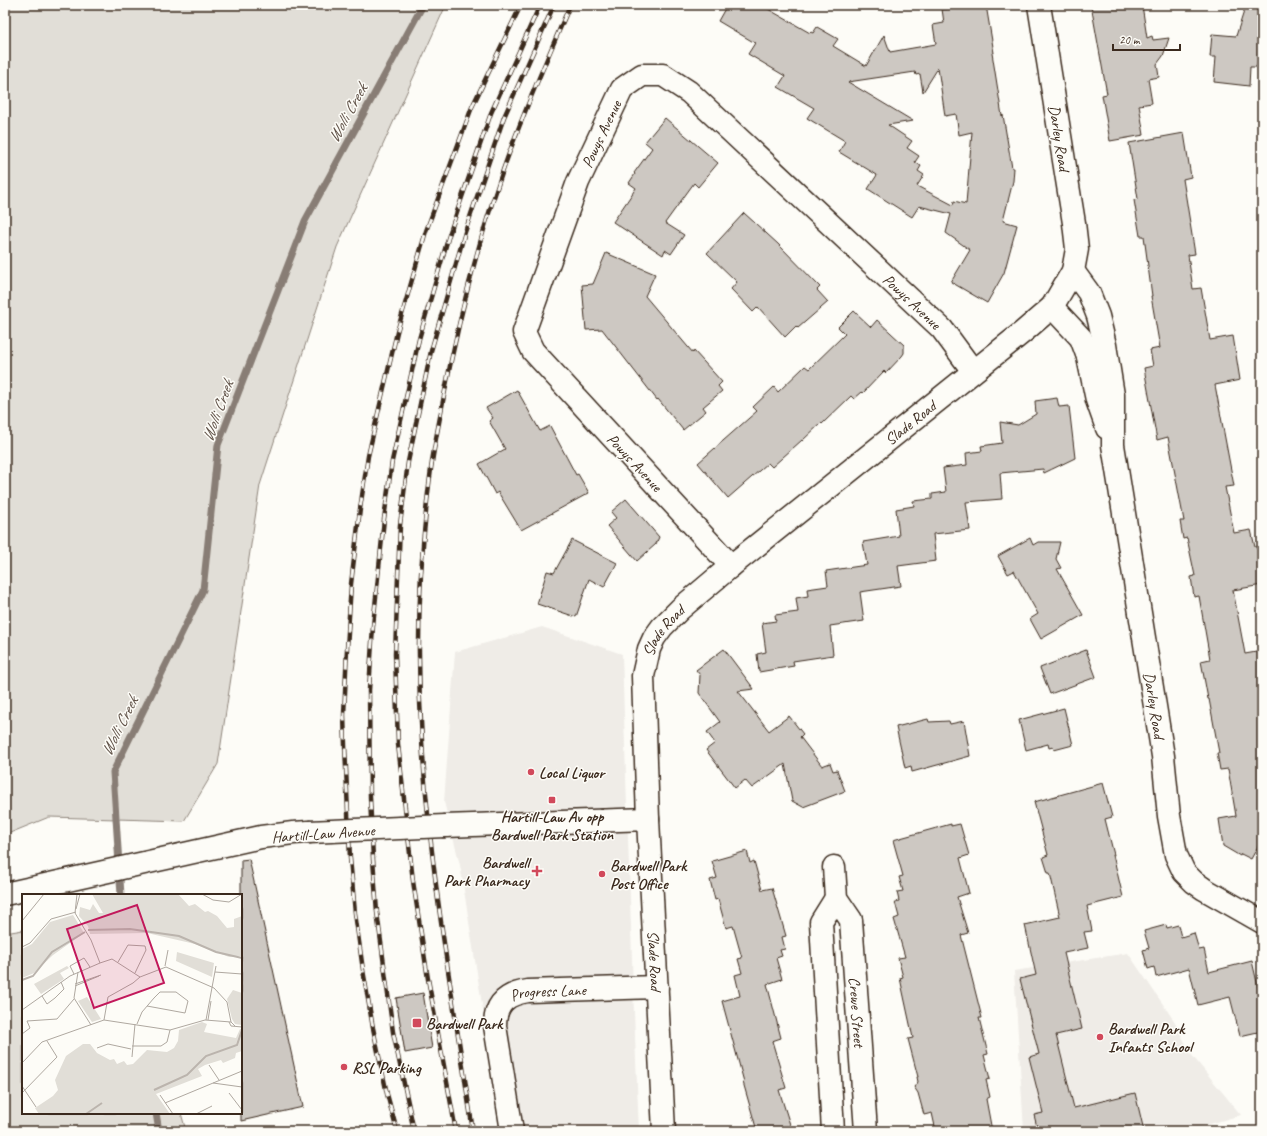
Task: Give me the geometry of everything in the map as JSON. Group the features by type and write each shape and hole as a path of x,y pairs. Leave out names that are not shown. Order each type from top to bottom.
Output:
{"street":[{"name":"Darley Road","path":"1039,5 1077,249 1073,271 1052,307 1081,338 1088,357 1097,400 1113,445"},
{"name":"Powys Avenue","path":"731,566 533,351 524,332 578,182 622,89 642,75 662,75 689,92 942,329 973,371"},
{"name":"Darley Road","path":"1073,271 1089,293 1098,316 1105,345 1112,395 1113,445 1163,756 1169,816 1176,855 1184,872 1194,882 1262,922"},
{"name":"Slade Road","path":"664,1131 642,689 643,676 654,638 670,618 731,566 1023,332 1052,307"},
{"name":"Hartill-Law Avenue","path":"5,894 276,835 309,832 445,826 648,819"},
{"path":"834,867 836,898"},
{"name":"Crewe Street","path":"833,1131 822,922 836,898 851,920 866,1131"},
{"name":"Progress Lane","path":"512,1131 495,1026 497,1010 505,999 517,993 528,991 657,987"}],"shaded area":[{"path":"5,5 446,5 337,247 260,485 218,764 184,821 49,817 5,835"},
{"path":"542,627 622,654 639,1131 502,1131 460,865 444,802 455,652"},
{"path":"22,930 22,1114 181,1114 186,1131 5,1131 5,933"},
{"name":"Bardwell Park Infants School","path":"1128,953 1175,1022 1190,1053 1241,1115 1186,1131 1024,1131 1014,971"}],"building":[{"path":"727,5 761,5 810,33 813,33 817,27 838,39 833,46 866,66 884,35 890,52 936,44 933,25 944,23 942,9 947,9 947,5 986,5 1002,116 1003,115 1012,168 1014,168 1013,181 1003,221 1017,225 1004,273 987,303 951,282 970,250 946,233 951,214 919,206 912,217 868,189 877,175 839,152 845,141 807,118 814,108 778,87 785,76 748,54 755,43 718,21","holes":["938,68 945,116 956,114 959,135 972,132 966,204 954,201 953,205 917,186 924,175 918,171 921,166 915,162 919,156 907,148 912,141 888,125 913,121 848,82 915,72 916,75 920,74 923,92"]},
{"path":"1091,5 1142,5 1147,38 1152,36 1153,40 1169,38 1163,56 1157,64 1159,77 1148,79 1152,103 1139,105 1144,135 1110,141 1102,95 1107,94"},
{"path":"1246,5 1262,5 1262,34 1260,34 1257,67 1250,67 1249,86 1214,82 1216,57 1210,57 1212,34 1236,36"},
{"path":"665,118 718,163 698,187 694,183 665,223 684,235 671,254 665,250 663,255 613,222 636,188 629,183 635,174 634,173 652,148 645,142"},
{"path":"1184,133 1191,177 1183,179 1195,254 1188,255 1193,289 1201,288 1210,340 1233,336 1240,380 1215,385 1234,486 1225,487 1234,533 1251,530 1255,547 1257,547 1257,549 1262,548 1262,585 1233,590 1245,654 1262,651 1262,839 1251,859 1241,854 1240,856 1223,846 1219,819 1236,816 1228,769 1220,770 1217,753 1219,753 1201,661 1210,659 1199,596 1194,597 1191,577 1195,576 1187,538 1183,539 1180,521 1184,521 1168,437 1157,440 1144,368 1153,366 1150,350 1160,348 1151,296 1144,236 1140,236 1134,200 1138,199 1129,143"},
{"path":"744,213 778,244 820,287 817,290 828,302 798,328 796,326 785,337 758,307 753,312 731,289 737,282 707,253"},
{"path":"606,253 655,274 645,296 693,353 694,351 722,382 718,386 722,391 703,407 706,411 683,430 658,399 657,400 602,329 586,330 582,285 593,284"},
{"path":"854,311 871,327 877,320 904,345 904,353 902,356 886,373 884,371 863,393 862,392 854,399 851,396 822,424 821,423 772,467 768,463 728,498 698,463 757,411 753,407 774,387 778,392 805,366 809,369 845,334 838,327"},
{"path":"517,390 540,431 550,426 576,475 578,474 589,493 521,530 498,492 495,494 479,464 505,449 489,421 493,418 486,408"},
{"path":"1057,398 1059,407 1069,406 1075,458 1044,473 1043,469 1000,473 1002,499 966,502 970,530 933,534 936,561 898,566 901,586 860,592 864,621 830,626 833,655 793,661 794,666 759,672 757,654 766,652 762,623 776,621 775,615 798,612 796,598 808,596 807,589 828,586 826,571 867,565 863,542 899,536 896,509 914,506 913,501 932,499 932,494 946,492 943,468 967,465 966,453 982,451 981,446 1002,443 1000,422 1018,425 1036,414 1035,401"},
{"path":"626,499 659,537 656,544 637,561 607,526 616,518 611,512"},
{"path":"1030,538 1033,545 1038,542 1060,542 1056,559 1061,568 1057,569 1083,615 1041,639 1030,619 1038,614 1014,571 1008,574 998,556"},
{"path":"572,540 617,563 604,587 589,579 576,617 537,604 547,571 554,573"},
{"path":"724,649 754,689 738,691 769,731 789,716 803,734 800,737 822,766 830,763 833,771 837,770 845,791 803,807 792,801 785,764 752,788 745,780 735,788 706,750 715,743 707,732 720,722 699,693 700,675 696,670"},
{"path":"1086,650 1096,677 1050,694 1040,668"},
{"path":"1064,708 1073,745 1054,750 1053,747 1049,748 1048,744 1026,750 1019,720"},
{"path":"928,719 929,722 949,721 950,724 964,721 970,756 912,772 911,766 905,768 896,727"},
{"path":"1103,783 1112,817 1105,819 1123,897 1087,906 1092,931 1084,932 1088,948 1064,953 1082,1029 1056,1035 1074,1108 1135,1093 1144,1131 1038,1131 1034,1115 1043,1113 1029,1057 1039,1054 1020,979 1036,975 1025,925 1060,917 1050,873 1048,873 1043,857 1048,855 1034,802"},
{"path":"951,824 951,826 960,824 969,855 960,858 969,893 957,897 968,933 961,935 982,1018 979,1018 988,1054 984,1055 990,1079 986,1080 990,1097 986,1099 992,1131 936,1131 932,1113 924,1115 918,1093 914,1087 918,1082 918,1077 908,1039 913,1038 900,978 903,977 898,958 905,957 894,919 899,917 895,902 899,901 897,892 903,891 899,877 903,876 893,840"},
{"path":"747,851 750,863 754,861 762,890 772,888 786,936 782,937 785,949 780,950 782,956 776,958 782,979 767,984 781,1038 772,1041 786,1088 779,1090 792,1131 757,1131 722,1001 740,996 735,975 742,973 738,959 742,958 733,926 726,928 718,899 715,900 710,880 717,878 712,861"},
{"path":"249,859 303,1107 241,1121 242,894 241,860"},
{"path":"1166,925 1167,928 1178,925 1181,937 1194,933 1199,950 1204,949 1209,972 1252,961 1262,1004 1262,1031 1240,1036 1230,997 1198,1005 1189,968 1156,977 1154,967 1148,969 1143,950 1149,948 1144,931"},
{"name":"Bardwell Park","path":"423,993 432,1048 405,1053 396,998"}],"waterway":[{"name":"Wolli Creek","path":"121,894 113,772 203,590 218,445 305,221 423,5"},
{"name":"Wolli Creek","path":"156,1114 159,1131"}],"railway":[{"path":"397,1131 387,1094 373,1028 363,970 355,913 350,858 344,715 351,584 368,456 397,332 426,231 472,107 521,5"},
{"path":"414,1131 393,1032 377,912 373,859 370,797 369,690 373,626 384,519 392,461 419,339 449,235 491,113 540,5"},
{"path":"456,1131 428,979 413,881 398,744 395,654 400,525 408,462 431,351 465,232 504,117 554,5"},
{"path":"473,1131 436,888 426,790 419,673 421,570 431,469 448,373 474,263 490,209 515,137 570,5"}],"place":[{"name":"Local Liquor","path":"531,772"},
{"name":"Hartill-Law Av opp Bardwell Park Station","path":"552,800"},
{"name":"Bardwell Park Pharmacy","path":"537,871"},
{"name":"Bardwell Park Post Office","path":"602,874"},
{"name":"Bardwell Park","path":"417,1023"},
{"name":"Bardwell Park Infants School","path":"1100,1037"},
{"name":"RSL Parking","path":"344,1067"}]}
